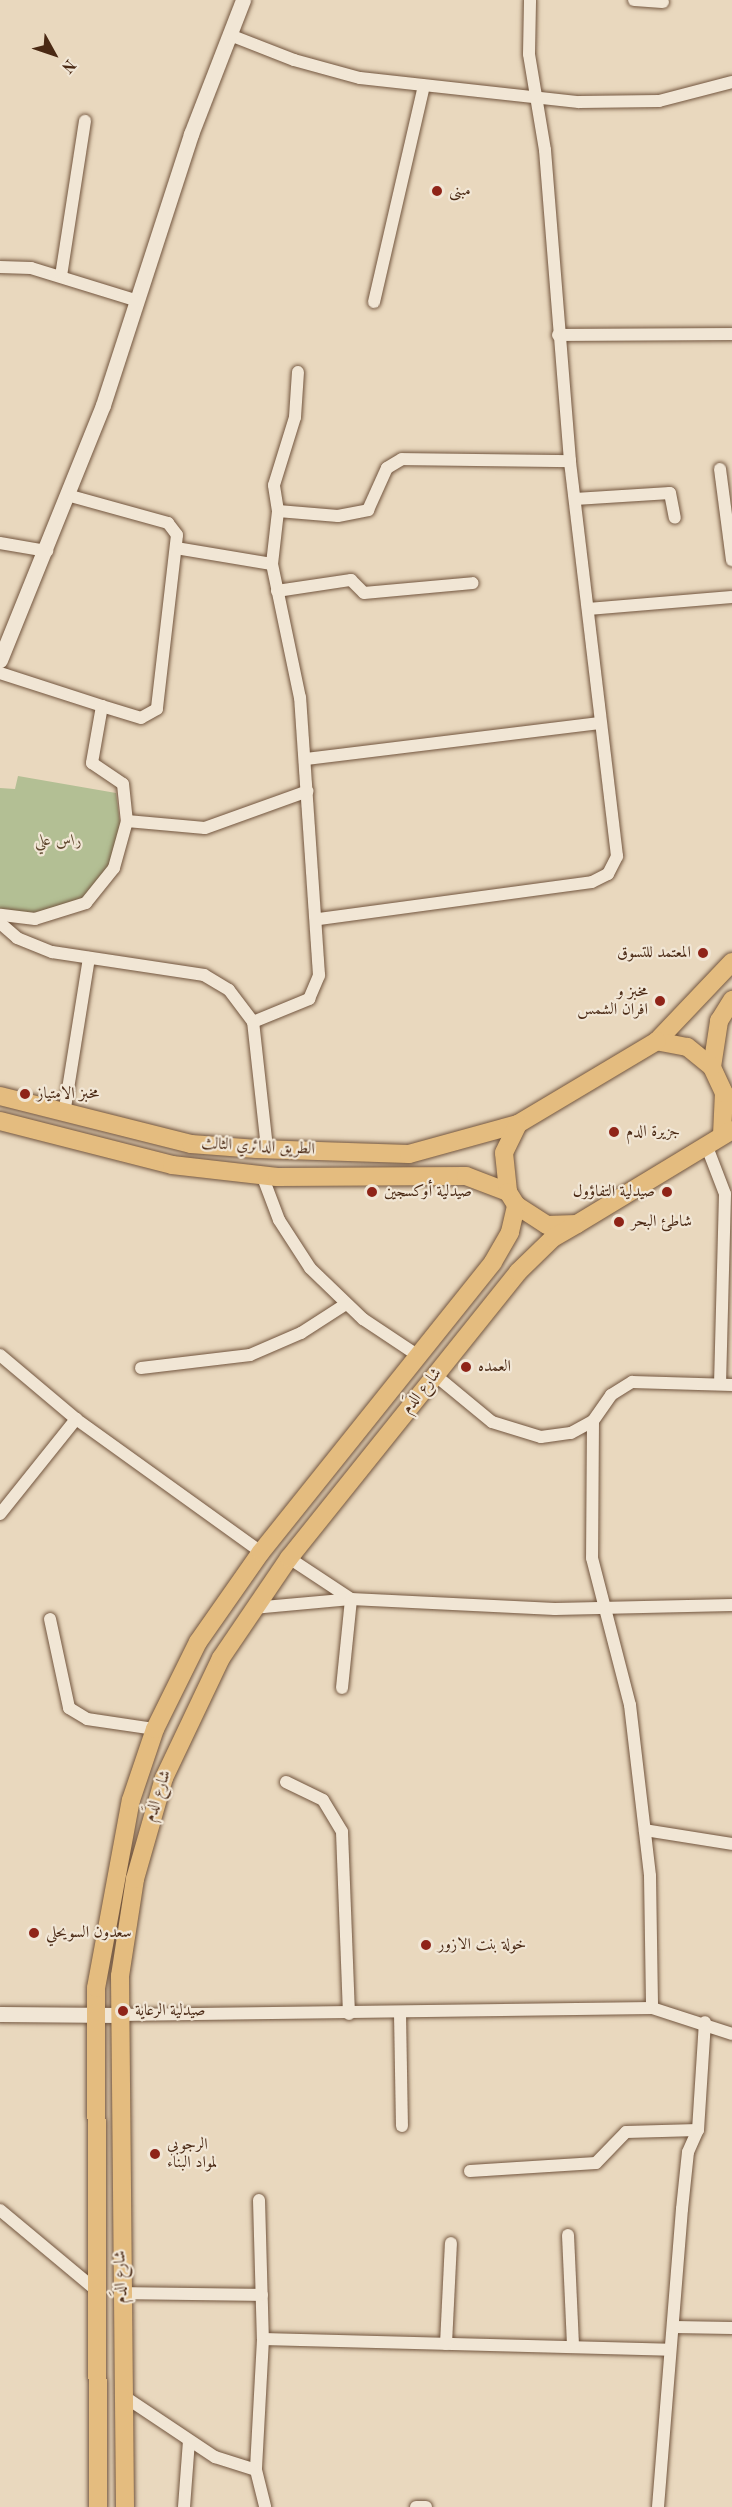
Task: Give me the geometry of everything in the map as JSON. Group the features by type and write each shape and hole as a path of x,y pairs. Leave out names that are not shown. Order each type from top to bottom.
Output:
{"main road":[{"name":"الطريق الدائري الثالث","path":"0,1096 64,1114 191,1144 409,1154 518,1124 657,1041 732,962"},
{"path":"727,1132 726,1105 721,1076 719,1021 732,1000"},
{"path":"657,1041 687,1047 721,1076"},
{"name":"الطريق الدائري الثالث","path":"0,1121 172,1165 262,1175 466,1176 512,1199 547,1225 578,1224"},
{"name":"شارع الدَم","path":"98,2507 95,2016 116,1863 155,1729 198,1642 261,1552 493,1262 510,1232 512,1199 504,1153 518,1124"},
{"name":"شارع الدَم","path":"125,2507 118,2015 146,1832 193,1709 253,1608 289,1558 536,1253 578,1224 707,1148 727,1132"}],"street":[{"path":"0,660 47,551 138,301 191,134 243,0"},
{"path":"319,919 601,879 617,856 570,461 558,335 545,150 535,97 530,0"},
{"path":"634,0 663,2"},
{"path":"230,34 326,71 424,86 535,97 659,101 732,82"},
{"path":"374,302 424,86"},
{"path":"61,276 85,121"},
{"path":"0,267 61,276 138,301"},
{"path":"558,335 732,334"},
{"path":"253,1022 314,993 319,919 306,759 293,649 272,564 278,511 274,485 295,417 298,372"},
{"path":"278,511 338,516 368,510 387,468 402,459 570,461"},
{"path":"720,469 732,560"},
{"path":"575,499 670,493 675,518"},
{"path":"0,674 141,718 157,709 176,548 175,530 168,523 67,495"},
{"path":"0,543 47,551"},
{"path":"176,548 272,564"},
{"path":"277,591 351,580 364,593 473,583"},
{"path":"588,609 732,597"},
{"path":"0,915 35,919 86,903 114,868 127,821 123,784 92,763 102,706"},
{"path":"306,759 600,723"},
{"path":"127,821 205,828 308,791"},
{"path":"0,923 32,946 89,958 204,975 229,990 253,1022 267,1148"},
{"path":"64,1114 89,958"},
{"path":"435,1375 492,1422 527,1436 560,1436 592,1421 611,1395 632,1382 726,1385 725,1194 707,1148"},
{"path":"262,1175 292,1245 346,1304 417,1355"},
{"path":"141,1368 250,1355 301,1333 346,1304"},
{"path":"0,1355 76,1419 261,1552"},
{"path":"0,1514 76,1419"},
{"path":"592,1421 592,1558 603,1610 630,1705 645,1830 652,2008"},
{"path":"289,1558 351,1599"},
{"path":"342,1688 351,1599"},
{"path":"253,1608 351,1599 603,1610 732,1605"},
{"path":"50,1619 69,1708 87,1719 155,1729"},
{"path":"286,1782 323,1800 342,1832 349,2014"},
{"path":"645,1830 732,1844"},
{"path":"0,2014 95,2016 349,2014 652,2008 705,2022 732,2034"},
{"path":"400,2013 402,2127"},
{"path":"658,2507 687,2159 698,2130 705,2022"},
{"path":"470,2172 596,2163 626,2132 698,2130"},
{"path":"260,2200 263,2340 256,2470 265,2507"},
{"path":"0,2210 96,2290"},
{"path":"567,2235 573,2347"},
{"path":"446,2344 451,2243"},
{"path":"121,2293 262,2295"},
{"path":"674,2328 732,2328"},
{"path":"263,2340 670,2350"},
{"path":"122,2395 189,2442 225,2461 256,2470"},
{"path":"184,2507 189,2442"},
{"path":"416,2507 426,2507"}],"green space":[{"name":"راس علي","path":"18,776 116,793 120,824 112,867 95,890 62,913 0,914 0,788 15,789"}],"place":[{"name":"مبنى","path":"437,191"},
{"name":"المعتمد للتسوق","path":"703,953"},
{"name":"مخبز و افران الشمس","path":"660,1001"},
{"name":"مخبز اﻻمتياز","path":"25,1094"},
{"name":"جزيرة الدم","path":"614,1132"},
{"name":"صيدلية أوكسجين","path":"372,1192"},
{"name":"صيدلية التفاؤول","path":"667,1192"},
{"name":"شاطئ البحر","path":"619,1222"},
{"name":"العمده","path":"466,1367"},
{"name":"سعدون السويحلي","path":"34,1933"},
{"name":"خولة بنت الازور","path":"426,1945"},
{"name":"صيدلية الرعاية","path":"123,2011"},
{"name":"الرجوبي لمواد البناء","path":"155,2154"}]}
